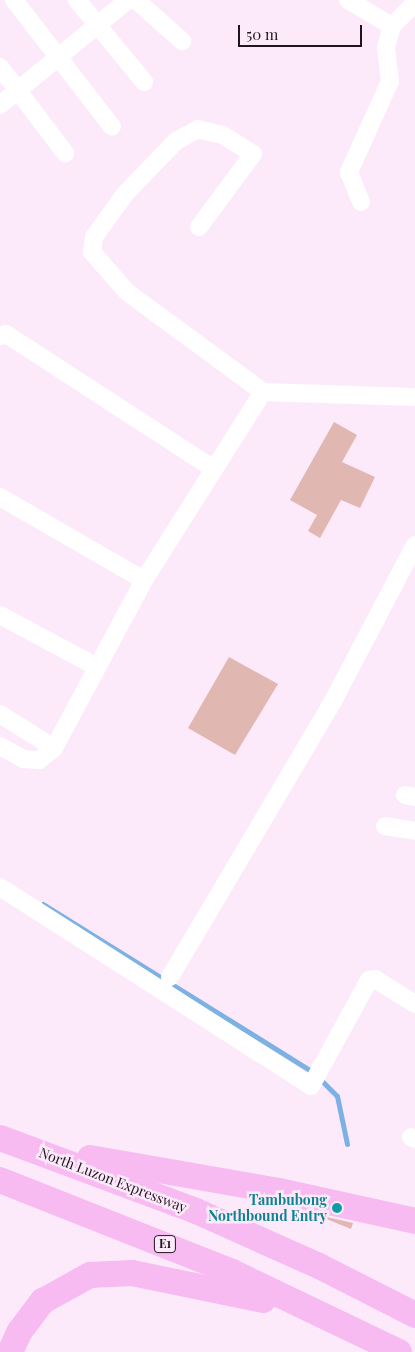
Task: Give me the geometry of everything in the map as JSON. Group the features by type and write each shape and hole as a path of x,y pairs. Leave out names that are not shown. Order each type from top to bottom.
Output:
{"highway":[{"path":"12,1142 279,1191 415,1221"},
{"name":"North Luzon Expressway","path":"12,1142 196,1211 319,1266 415,1315"},
{"name":"E1","path":"0,1180 162,1242 326,1316 399,1352"},
{"path":"10,1352 20,1330 43,1301 73,1281 113,1272 222,1289 326,1316"}],"street":[{"path":"14,0 112,126"},
{"path":"77,0 144,82"},
{"path":"0,104 59,59 128,0"},
{"path":"136,0 182,41"},
{"path":"348,0 392,26"},
{"path":"361,202 349,172 390,81 386,47 392,26 415,3"},
{"path":"0,67 65,153"},
{"path":"199,227 253,154 223,135 198,129 176,142 125,194 94,238 92,252 127,292 263,392 415,398"},
{"path":"0,336 6,334 212,468"},
{"path":"4,753 39,760 54,748 144,580 212,468 263,392"},
{"path":"0,498 144,580"},
{"path":"170,977 333,701 415,545"},
{"path":"0,615 97,667"},
{"path":"0,714 54,748"},
{"path":"385,826 415,831"},
{"path":"0,887 311,1086 369,980 375,979 415,1004"}],"building":[{"path":"334,422 357,435 342,462 375,477 360,508 341,500 320,538 308,531 317,515 290,500"},
{"path":"229,657 278,684 235,755 188,728"},
{"path":"314,1214 353,1223 351,1229"}],"waterway":[{"path":"43,904 314,1073"},
{"path":"320,1079 337,1096 347,1144"}],"place":[{"name":"Tambubong Northbound Entry","path":"337,1208"}]}
